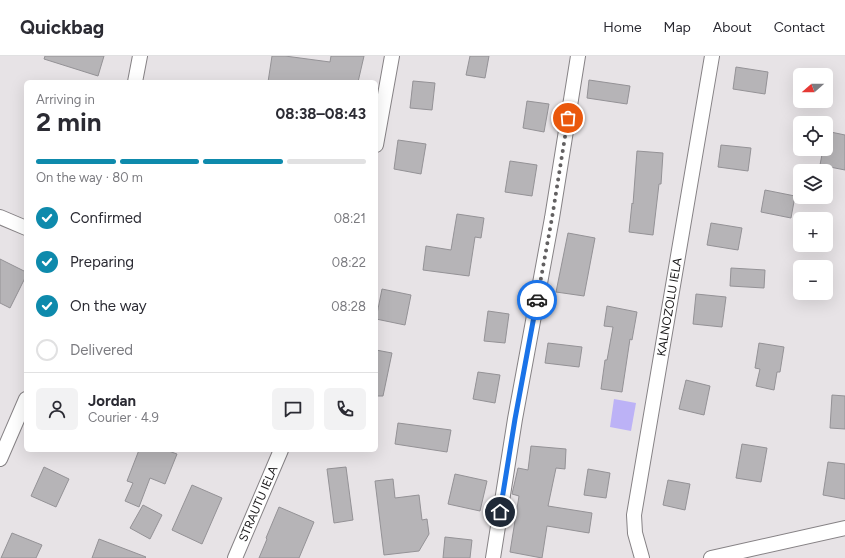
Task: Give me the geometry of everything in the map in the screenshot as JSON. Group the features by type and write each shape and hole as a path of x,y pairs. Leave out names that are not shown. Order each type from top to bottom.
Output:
{"street":[{"path":"135,80 140,56"},
{"path":"378,134 392,56"},
{"path":"493,558 515,419 552,218 578,56"},
{"name":"KALNOZOLU IELA","path":"642,558 636,533 634,515 712,56"},
{"path":"0,217 24,227"},
{"path":"0,458 24,404"},
{"name":"STRAUTU IELA","path":"235,558 280,452"},
{"path":"711,558 845,528"}],"shaded area":[{"path":"614,399 636,403 631,431 610,427"}],"building":[{"path":"45,56 104,56 98,76 44,59"},
{"path":"272,56 285,56 330,62 331,56 364,56 358,80 268,80"},
{"path":"470,56 489,56 485,78 466,75"},
{"path":"736,67 768,72 765,94 733,89"},
{"path":"589,80 630,86 627,104 587,98"},
{"path":"413,81 435,83 432,110 410,108"},
{"path":"527,101 549,104 544,132 523,128"},
{"path":"833,132 845,135 845,170 833,168 833,164 820,164 822,156 833,156"},
{"path":"398,140 426,144 421,174 394,169"},
{"path":"721,145 751,148 748,171 718,167"},
{"path":"637,151 663,153 661,184 659,184 653,235 629,232 632,203 633,204"},
{"path":"510,161 537,165 532,196 505,192"},
{"path":"765,190 793,196 794,204 791,218 761,212"},
{"path":"457,214 484,218 481,238 475,237 469,276 423,270 426,246 451,250"},
{"path":"711,223 742,228 738,250 707,245"},
{"path":"568,233 595,238 584,296 556,292"},
{"path":"0,259 24,271 24,280 10,308 0,303"},
{"path":"731,268 765,270 764,288 730,286"},
{"path":"382,289 411,295 405,325 378,319 378,309"},
{"path":"696,294 726,297 722,327 693,324"},
{"path":"607,306 637,312 632,340 630,339 622,392 601,389 605,360 607,360 613,327 604,326"},
{"path":"488,311 509,314 505,343 484,341"},
{"path":"548,343 582,347 579,367 545,363"},
{"path":"759,343 784,347 780,372 777,372 774,390 756,386 760,369 755,368"},
{"path":"378,350 392,353 383,396 378,396"},
{"path":"478,372 500,375 495,403 473,399"},
{"path":"686,380 710,386 704,415 679,409"},
{"path":"832,395 845,396 845,429 830,428"},
{"path":"398,423 451,430 447,452 395,444"},
{"path":"742,444 767,448 761,482 736,478"},
{"path":"531,446 566,449 565,469 556,468 548,506 592,513 589,533 547,526 542,558 510,552 519,496 512,494 518,468 528,470"},
{"path":"138,452 172,452 177,454 165,484 150,478 139,507 125,501 133,483 127,481"},
{"path":"828,462 845,464 845,499 823,495"},
{"path":"44,467 69,479 56,507 31,496"},
{"path":"346,467 353,520 334,523 327,469"},
{"path":"588,469 610,473 606,498 584,495"},
{"path":"455,474 487,481 480,511 448,504"},
{"path":"393,479 395,498 419,495 422,520 427,519 429,534 419,551 384,555 375,481"},
{"path":"668,480 690,484 685,510 663,505"},
{"path":"192,485 222,498 202,544 172,530"},
{"path":"143,505 162,515 150,539 130,528"},
{"path":"279,507 314,522 299,558 259,558 267,539 266,538"},
{"path":"12,533 42,545 36,558 1,558"},
{"path":"445,537 472,540 470,558 443,558"},
{"path":"99,539 146,557 92,558"}],"way so far":[{"path":"537,300 568,118"}],"route":[{"path":"500,512 515,419 537,300"}]}
